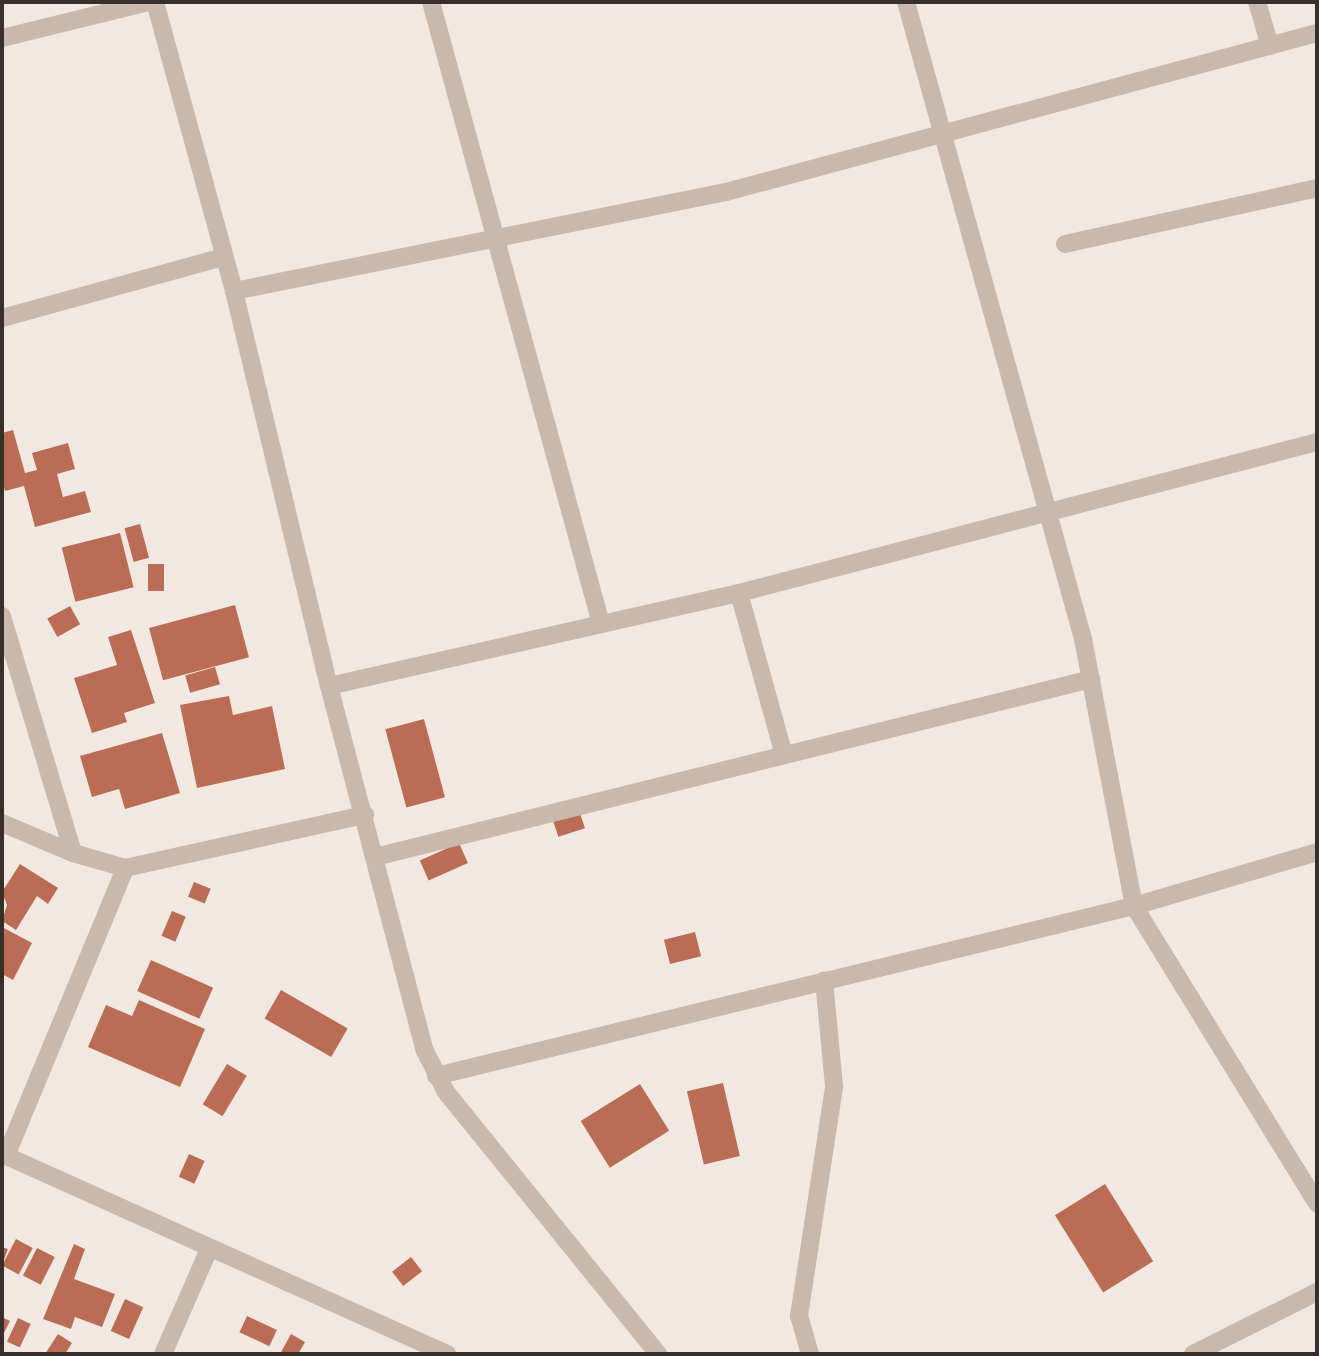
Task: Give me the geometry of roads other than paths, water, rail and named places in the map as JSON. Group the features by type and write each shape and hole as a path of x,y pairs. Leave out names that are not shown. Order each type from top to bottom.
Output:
{"street":[{"path":"2,38 149,2"},
{"path":"155,2 234,291 329,686 425,1051 436,1076 658,1354"},
{"path":"431,2 498,239 601,624"},
{"path":"906,2 945,135 1091,679 1134,906 1317,1204"},
{"path":"1257,2 1270,46"},
{"path":"234,291 726,192 1317,33"},
{"path":"1065,244 1317,188"},
{"path":"2,318 224,257"},
{"path":"329,686 739,593 1317,442"},
{"path":"739,593 784,755"},
{"path":"2,616 73,853"},
{"path":"375,857 1091,679"},
{"path":"2,822 73,853 125,868 365,816"},
{"path":"436,1076 1134,906 1317,852"},
{"path":"125,868 4,1155 447,1354"},
{"path":"810,1354 799,1316 835,1086 824,980"},
{"path":"163,1354 209,1249"},
{"path":"1193,1354 1317,1292"}]}
